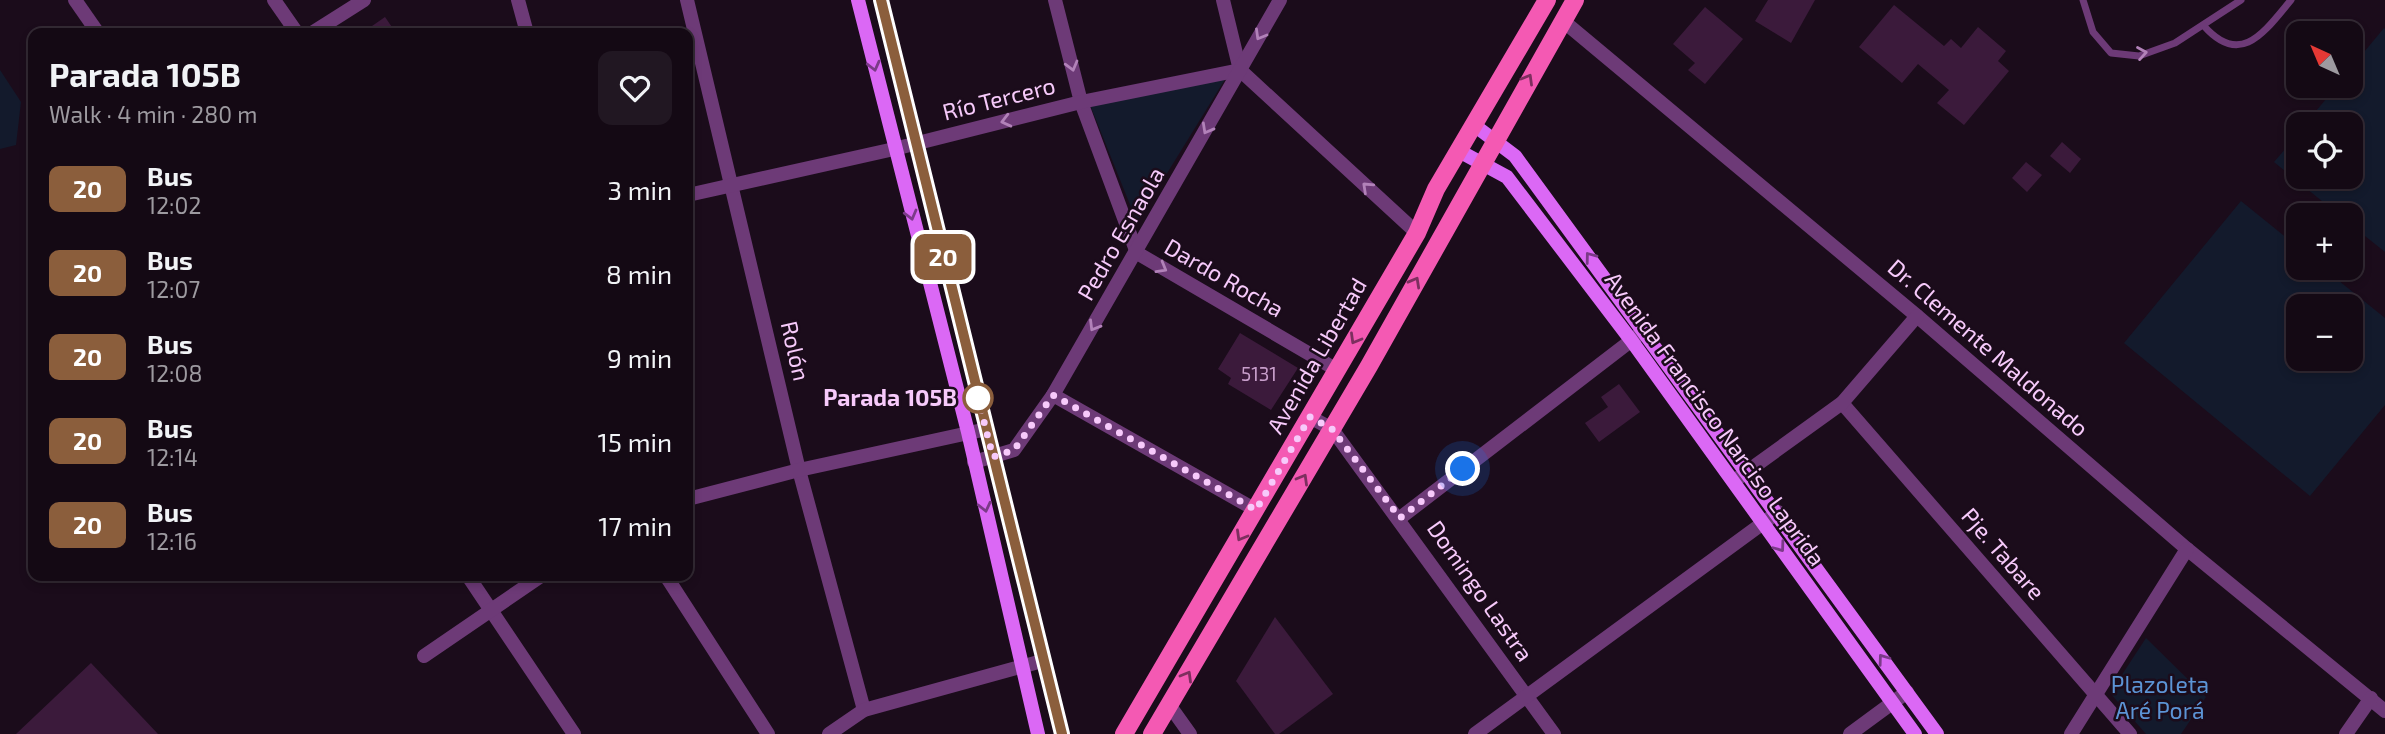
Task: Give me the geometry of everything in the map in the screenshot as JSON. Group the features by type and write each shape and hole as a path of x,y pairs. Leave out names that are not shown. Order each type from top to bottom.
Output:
{"main road":[{"path":"858,0 968,432 1038,734"},
{"path":"881,0 1062,734"},
{"name":"Avenida Libertad","path":"1124,734 1417,233 1436,188 1547,0"},
{"path":"1152,734 1332,429 1575,0"},
{"name":"Avenida Francisco Narciso Laprida","path":"1474,125 1495,138 1515,156 1749,472 1937,734"},
{"name":"Avenida Francisco Narciso Laprida","path":"1459,151 1507,177 1631,340 1915,734"}],"street":[{"path":"75,0 95,28"},
{"path":"274,0 294,28"},
{"path":"320,28 364,0"},
{"path":"518,0 526,28"},
{"name":"Rolón","path":"687,0 799,470 864,710"},
{"name":"Dardo Rocha","path":"1055,0 1081,102 1137,253 1337,370"},
{"path":"1223,0 1240,69 1417,233"},
{"name":"Pedro Esnaola","path":"974,462 1014,450 1053,395 1280,0"},
{"name":"Dr. Clemente Maldonado","path":"1562,20 1917,316 2188,549 2385,710"},
{"name":"Río Tercero","path":"693,194 894,149 1081,102 1240,69"},
{"path":"1734,481 1842,403 1917,316"},
{"path":"1400,518 1645,330"},
{"path":"1053,395 1256,510"},
{"name":"Pje. Tabare","path":"1842,403 2130,734"},
{"name":"Domingo Lastra","path":"1310,417 1332,429 1400,518 1554,734"},
{"path":"693,498 799,470 987,429"},
{"path":"1475,734 1778,512"},
{"path":"2071,734 2188,549"},
{"path":"471,581 574,734"},
{"path":"424,656 534,581"},
{"path":"669,581 768,734"},
{"path":"830,734 864,710 1042,661"},
{"path":"1850,734 1907,692"},
{"path":"2346,734 2371,698"},
{"path":"1170,706 1190,734"}],"lane":[{"path":"2082,0 2093,32 2111,53 2139,56 2175,43 2241,0"},
{"path":"2204,26 2217,40 2233,45 2251,43 2266,31 2291,0"}],"green space":[{"path":"2384,28 2385,252 2363,234 2363,203 2324,203 2307,189 2363,189 2363,112 2315,112 2327,98 2363,98 2363,53"},
{"path":"0,70 21,102 16,145 0,149"},
{"path":"1227,76 1137,222 1090,105"},
{"path":"2286,148 2286,172 2274,162"},
{"path":"2241,201 2286,237 2286,280 2338,280 2355,294 2286,294 2286,371 2363,371 2363,300 2385,318 2385,405 2310,496 2124,343"},
{"name":"Plazoleta Aré Porá","path":"2146,638 2206,697 2181,734 2146,734 2110,693"}],"building":[{"path":"1768,0 1815,0 1791,43 1755,21"},
{"path":"1894,5 1944,46 1951,39 1961,48 1978,27 2006,51 1998,61 2009,71 1964,125 1937,103 1949,90 1918,64 1902,83 1859,47"},
{"path":"1705,7 1743,39 1705,84 1688,70 1695,63 1673,44"},
{"path":"385,17 393,28 369,28"},
{"path":"2062,142 2081,159 2070,173 2050,156"},
{"path":"2026,162 2042,175 2027,192 2012,178"},
{"path":"1240,333 1298,368 1271,410 1228,384 1231,378 1218,369"},
{"path":"1619,384 1640,412 1599,442 1585,423 1608,407 1601,397"},
{"path":"1275,617 1333,694 1279,734 1275,734 1236,681"},
{"path":"91,663 158,734 16,734"}],"bus line":[{"name":"20","path":"881,0 1062,734"}],"place":[{"name":"Parada 105B","path":"978,398"}],"route":[{"path":"978,398 993,457 1014,450 1053,395 1256,510 1310,417 1332,429 1400,518 1463,469"}]}
